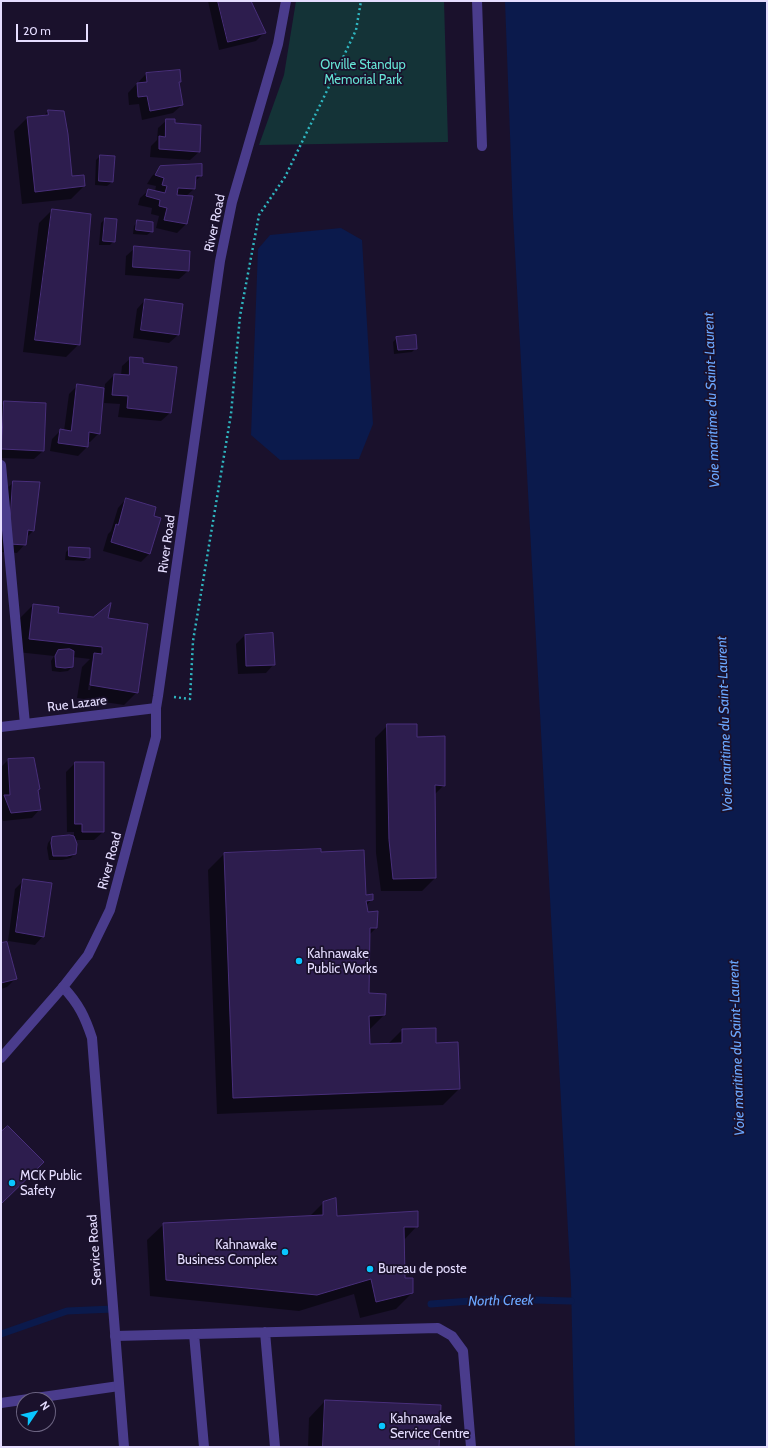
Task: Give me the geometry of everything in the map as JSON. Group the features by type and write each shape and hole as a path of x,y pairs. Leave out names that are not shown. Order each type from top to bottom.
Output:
{"street":[{"name":"River Road","path":"1,1058 64,987 88,955 110,910 156,737 156,708 220,261 232,202 278,44 286,1"},
{"path":"477,1 482,146"},
{"path":"1,465 25,724"},
{"name":"Rue Lazare","path":"1,727 156,708"},
{"name":"Service Road","path":"64,987 73,997 84,1014 92,1038 124,1447"},
{"path":"115,1336 438,1328 452,1336 463,1351 471,1447"},
{"path":"265,1332 274,1447"},
{"path":"194,1334 204,1447"},
{"path":"1,1403 119,1386"}],"path":[{"path":"190,699 193,641 231,414 240,316 259,215 285,177 342,60 356,30 361,1"}],"green space":[{"name":"Orville Standup Memorial Park","path":"296,1 444,1 448,142 259,145 284,75"}],"water":[{"name":"Voie maritime du Saint-Laurent","path":"505,1 767,1 767,1447 575,1447 571,1286 513,215"},
{"path":"341,228 362,240 373,424 359,459 280,460 251,435 258,249 270,235"}],"building":[{"path":"218,1 251,1 266,33 228,42"},
{"path":"180,70 181,82 179,82 183,105 150,111 147,96 138,97 137,83 147,82 146,73"},
{"path":"48,110 64,111 72,176 84,175 85,186 35,192 27,117 48,115"},
{"path":"166,119 175,119 175,123 201,125 200,152 159,149 159,136 165,137"},
{"path":"100,155 115,156 113,182 99,181"},
{"path":"202,164 202,176 196,176 195,189 178,188 177,195 193,196 187,224 164,220 167,208 159,206 160,200 146,196 148,189 165,193 167,186 162,185 164,178 155,175 160,166"},
{"path":"52,209 91,214 80,345 35,340"},
{"path":"105,218 117,219 115,242 103,241"},
{"path":"137,220 153,222 153,232 136,230"},
{"path":"134,246 190,251 189,271 133,267"},
{"path":"145,299 183,304 179,335 141,330"},
{"path":"416,335 417,349 398,350 396,337"},
{"path":"130,357 143,358 143,363 177,367 171,413 127,408 128,396 112,395 114,374 129,375"},
{"path":"77,384 104,388 100,434 89,432 88,447 58,443 60,429 71,431"},
{"path":"4,401 46,403 44,451 2,449"},
{"path":"13,481 40,482 34,531 28,530 26,545 9,544"},
{"path":"126,498 156,507 154,516 161,518 150,554 111,542"},
{"path":"69,547 90,548 90,558 69,556"},
{"path":"111,603 108,618 148,624 138,693 90,685 94,653 102,654 102,647 29,639 33,604 59,607 58,613 93,617"},
{"path":"273,633 275,665 246,666 245,635"},
{"path":"70,649 74,651 73,667 56,667 55,656 58,650"},
{"path":"387,724 417,724 417,737 445,736 445,786 435,785 436,878 393,879 389,840"},
{"path":"34,758 40,789 38,790 41,810 11,813 4,795 10,795 8,759"},
{"path":"75,762 104,762 104,832 82,832 82,824 75,824"},
{"path":"74,836 77,844 76,854 67,856 53,856 51,843 52,837"},
{"name":"Kahnawake Public Works","path":"321,849 321,852 364,850 366,895 373,894 373,900 366,901 368,912 378,911 377,928 370,928 369,993 386,994 385,1015 369,1016 370,1044 402,1043 402,1029 436,1028 436,1043 458,1042 460,1089 233,1098 224,853"},
{"path":"23,879 52,883 44,937 16,932"},
{"path":"7,942 17,979 1,983 1,943"},
{"name":"MCK Public Safety","path":"8,1126 44,1162 1,1204 1,1132"},
{"name":"Kahnawake Business Complex","path":"336,1198 337,1216 418,1211 418,1227 404,1227 405,1278 413,1278 413,1293 376,1302 371,1279 317,1295 166,1280 163,1223 323,1215 323,1202"},
{"name":"Kahnawake Service Centre","path":"325,1400 441,1405 439,1447 323,1447"}],"waterway":[{"name":"North Creek","path":"431,1304 496,1299 571,1301"},
{"name":"North Creek","path":"1,1334 67,1311 113,1309"}],"place":[{"name":"Kahnawake Public Works","path":"299,961"},
{"name":"MCK Public Safety","path":"12,1183"},
{"name":"Kahnawake Business Complex","path":"285,1252"},
{"name":"Bureau de poste","path":"370,1269"},
{"name":"Kahnawake Service Centre","path":"382,1426"}]}
